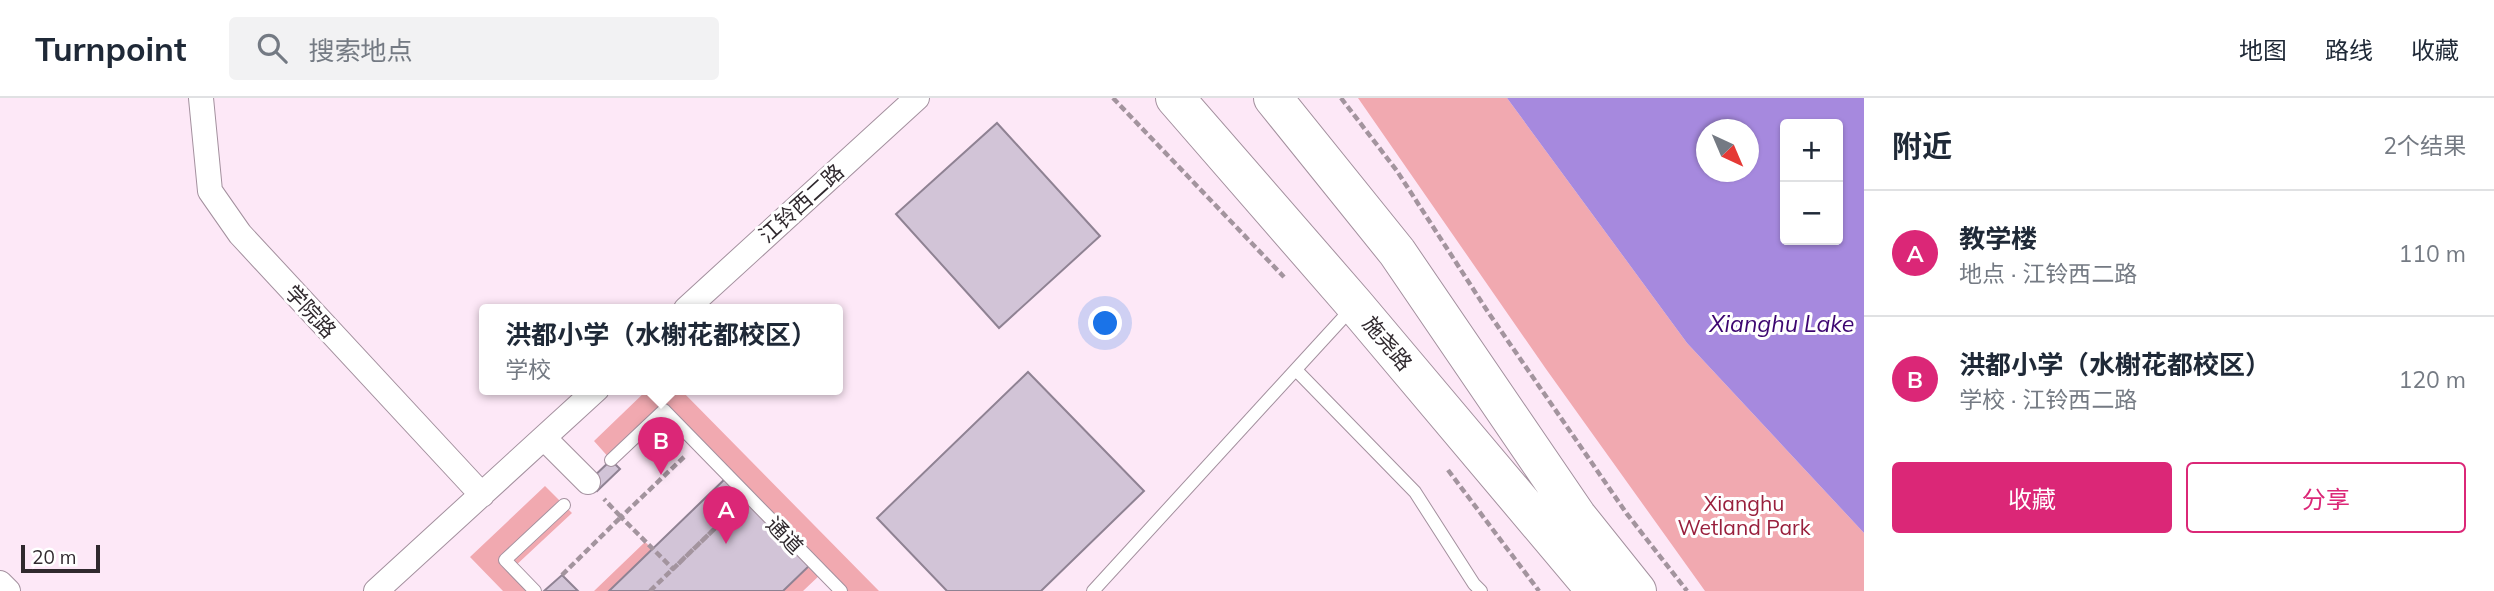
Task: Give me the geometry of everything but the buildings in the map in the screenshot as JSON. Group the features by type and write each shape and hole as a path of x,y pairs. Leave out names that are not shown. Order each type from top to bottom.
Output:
{"main road":[{"name":"施尧路","path":"1175,98 1355,305 1596,591"},
{"path":"1273,98 1396,251 1577,516 1637,591"}],"street":[{"name":"学院路","path":"201,98 210,191 240,234 482,495"},
{"name":"江铃西二路","path":"690,304 917,98"},
{"path":"376,591 591,395"},
{"path":"544,438 588,482"},
{"path":"0,583 8,591"}],"lane":[{"path":"1093,591 1355,305"},
{"path":"1297,371 1415,492 1481,591"},
{"name":"通道","path":"611,460 664,410 841,591"},
{"path":"535,591 505,560 564,505"}],"path":[{"path":"1341,98 1397,171 1488,312 1627,514 1687,591"},
{"path":"562,575 697,444"},
{"path":"621,517 673,569 748,497"},
{"path":"650,591 748,497"}],"green space":[{"name":"Xianghu Wetland Park","path":"1358,98 1507,98 1687,343 1864,533 1864,591 1705,591 1546,369"},
{"path":"642,395 686,395 879,591 841,591 822,573 803,591 783,591 812,563 664,410 611,460 594,441"},
{"path":"545,486 572,513 513,568 535,591 503,591 470,557"},
{"path":"645,542 653,549 609,591 594,591"}],"water":[{"name":"Xianghu Lake","path":"1507,98 1864,98 1864,533 1687,343"}],"place":[{"name":"洪都小学（水榭花都校区）","path":"661,475"},
{"name":"教学楼","path":"726,544"}]}
